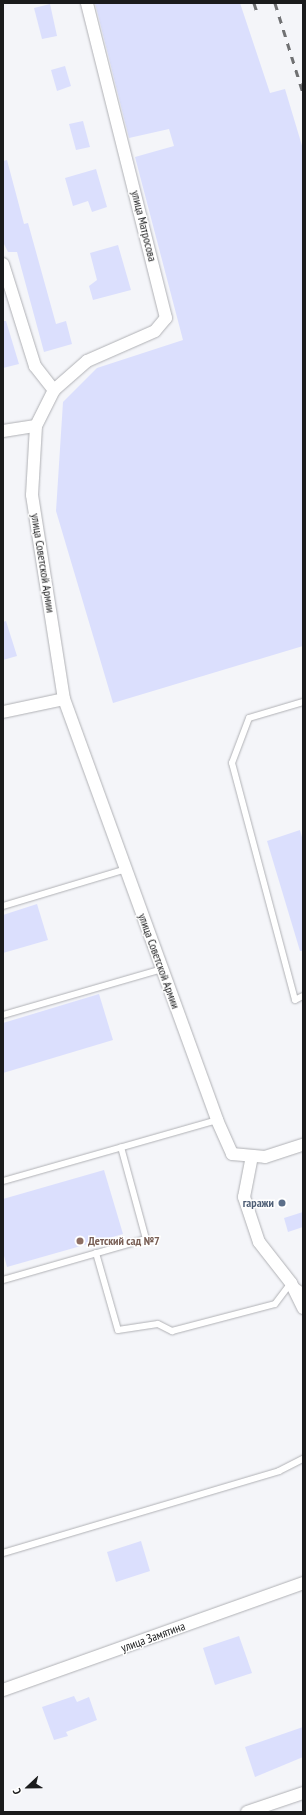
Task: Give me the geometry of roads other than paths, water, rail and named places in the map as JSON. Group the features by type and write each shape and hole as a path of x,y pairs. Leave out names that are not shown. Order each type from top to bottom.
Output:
{"street":[{"name":"улица Матросова","path":"54,390 87,361 155,331 166,318 87,3"},
{"path":"3,264 35,366 54,390"},
{"name":"улица Советской Армии","path":"54,390 36,426 32,495 64,699 217,1120 232,1154 265,1158 303,1145"},
{"path":"3,431 36,426"},
{"path":"3,712 64,699"},
{"path":"252,1156 244,1197 259,1242 291,1283 303,1308"},
{"name":"улица Замятина","path":"3,1690 303,1583"},
{"path":"247,1812 303,1793"}],"lane":[{"path":"303,702 249,718 232,764 295,1000 303,996"},
{"path":"3,906 126,869"},
{"path":"3,1015 162,969"},
{"path":"3,1181 217,1120"},
{"path":"3,1280 146,1239 121,1147"},
{"path":"96,1253 118,1330 158,1324 172,1331 275,1304 291,1283 303,1291"},
{"path":"3,1553 279,1471 303,1459"}],"railway":[{"path":"254,3 258,15"},
{"path":"275,3 303,93"}],"place":[{"name":"гаражи","path":"282,1203"},
{"name":"Детский сад №7","path":"80,1241"}]}
